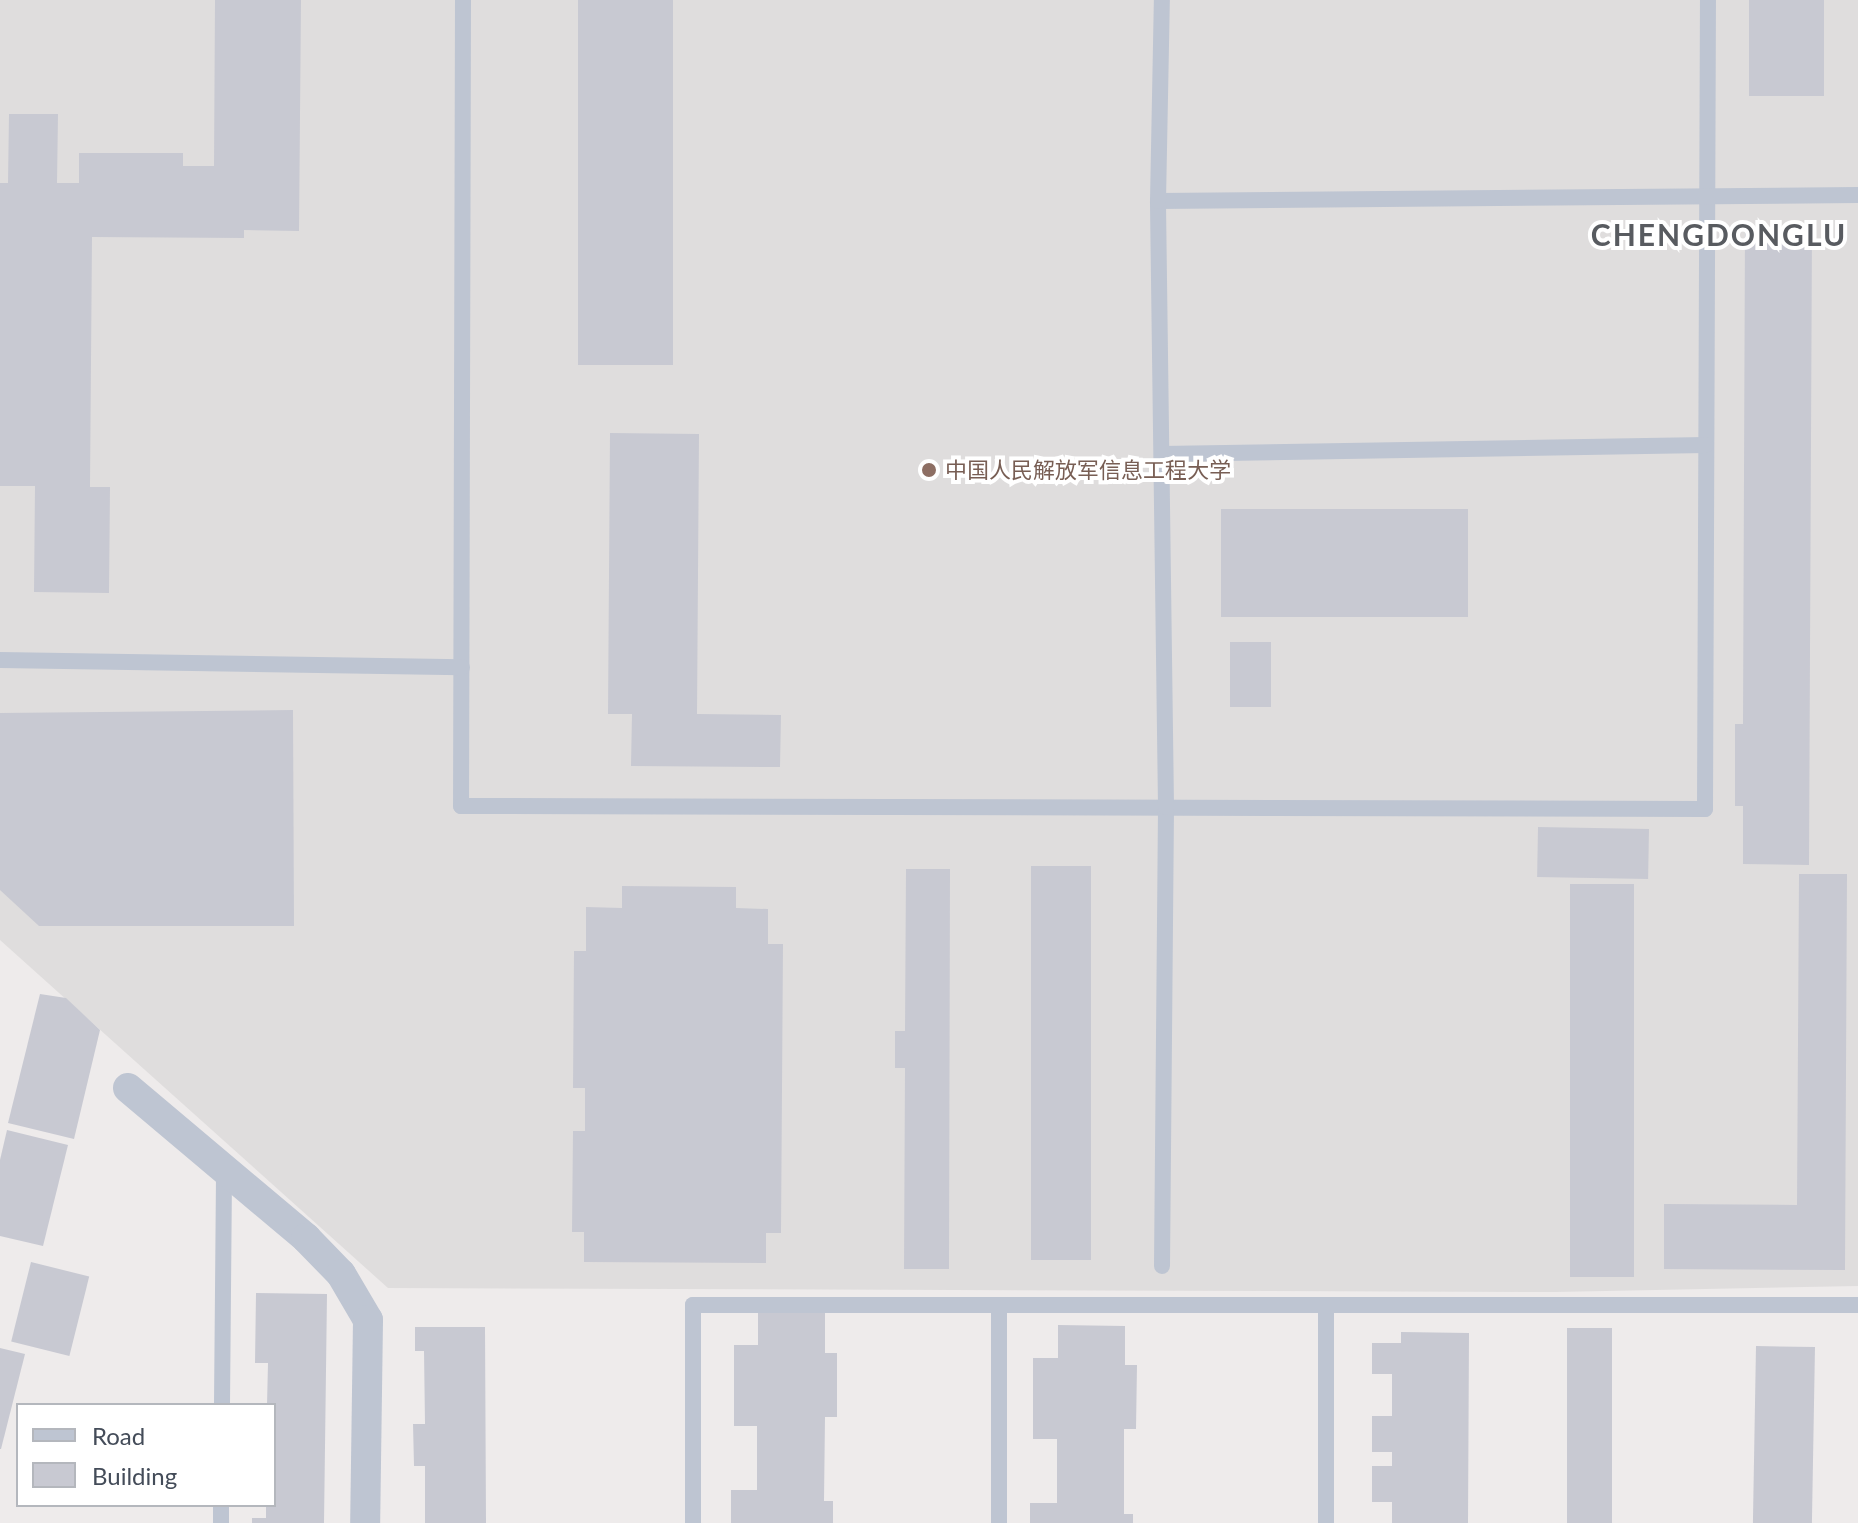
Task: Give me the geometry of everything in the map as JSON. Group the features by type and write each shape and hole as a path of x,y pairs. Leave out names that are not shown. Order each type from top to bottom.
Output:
{"street":[{"path":"128,1088 224,1168 341,1274 368,1320 365,1523"}],"lane":[{"path":"463,0 461,806 1705,809 1708,0"},
{"path":"1162,0 1158,201 1166,807 1162,1266"},
{"path":"1158,201 1858,195"},
{"path":"1162,454 1706,445"},
{"path":"0,660 462,667"},
{"path":"222,1403 224,1168"},
{"path":"693,1523 693,1305 1858,1305"},
{"path":"999,1305 999,1523"},
{"path":"1326,1305 1326,1523"}],"shaded area":[{"name":"中国人民解放军信息工程大学","path":"0,0 1858,0 1858,1286 1555,1292 388,1288 0,940"}],"building":[{"path":"215,0 301,0 299,231 244,230 244,238 92,237 90,487 110,487 109,593 34,592 35,486 0,486 0,183 8,183 9,114 58,114 57,183 79,183 79,153 183,153 183,166 214,166"},
{"path":"578,0 673,0 673,365 578,365"},
{"path":"1749,0 1824,0 1824,96 1749,96"},
{"path":"1745,228 1812,228 1809,865 1743,864 1743,806 1735,806 1735,724 1743,724"},
{"path":"610,433 699,434 697,714 781,715 780,767 631,766 632,714 608,714"},
{"path":"1221,509 1468,509 1468,617 1221,617"},
{"path":"1230,642 1271,642 1271,707 1230,707"},
{"path":"293,710 294,926 39,926 0,890 0,713"},
{"path":"1538,827 1649,829 1648,879 1537,877"},
{"path":"1031,866 1091,866 1091,1260 1031,1260"},
{"path":"906,869 950,869 949,1269 904,1269 905,1068 895,1068 895,1031 905,1031"},
{"path":"1799,874 1847,874 1845,1270 1664,1269 1664,1204 1797,1205"},
{"path":"1570,884 1634,884 1634,1277 1570,1277"},
{"path":"622,886 736,887 736,908 768,909 768,944 783,944 781,1233 766,1233 766,1263 584,1262 584,1232 572,1232 573,1131 585,1131 585,1088 573,1088 574,951 586,951 586,907 622,908"},
{"path":"40,994 66,998 100,1030 74,1139 8,1123"},
{"path":"7,1130 68,1145 43,1246 0,1236 0,1160"},
{"path":"31,1262 89,1277 69,1356 11,1342"},
{"path":"256,1293 327,1294 324,1523 252,1523 252,1518 266,1518 266,1507 276,1507 276,1403 267,1403 268,1363 255,1363"},
{"path":"758,1313 825,1313 825,1353 837,1353 837,1417 825,1417 824,1501 833,1501 833,1523 731,1523 731,1490 757,1490 757,1426 734,1426 734,1345 758,1345"},
{"path":"1058,1325 1125,1326 1125,1365 1137,1365 1136,1429 1124,1429 1124,1514 1133,1514 1133,1523 1030,1523 1030,1503 1057,1503 1057,1439 1033,1439 1033,1358 1058,1358"},
{"path":"415,1327 485,1327 486,1523 425,1523 425,1466 414,1466 413,1424 425,1424 424,1351 415,1351"},
{"path":"1567,1328 1612,1328 1612,1523 1567,1523"},
{"path":"1401,1332 1469,1333 1468,1523 1392,1523 1392,1502 1372,1502 1372,1466 1392,1466 1392,1452 1372,1452 1372,1416 1392,1416 1392,1374 1372,1374 1372,1343 1401,1343"},
{"path":"1756,1346 1815,1347 1812,1523 1753,1523"},
{"path":"0,1348 25,1354 1,1449 0,1449"}],"place":[{"name":"中国人民解放军信息工程大学","path":"929,470"}],"district":[{"name":"CHENGDONGLU","path":"1719,234"}]}
